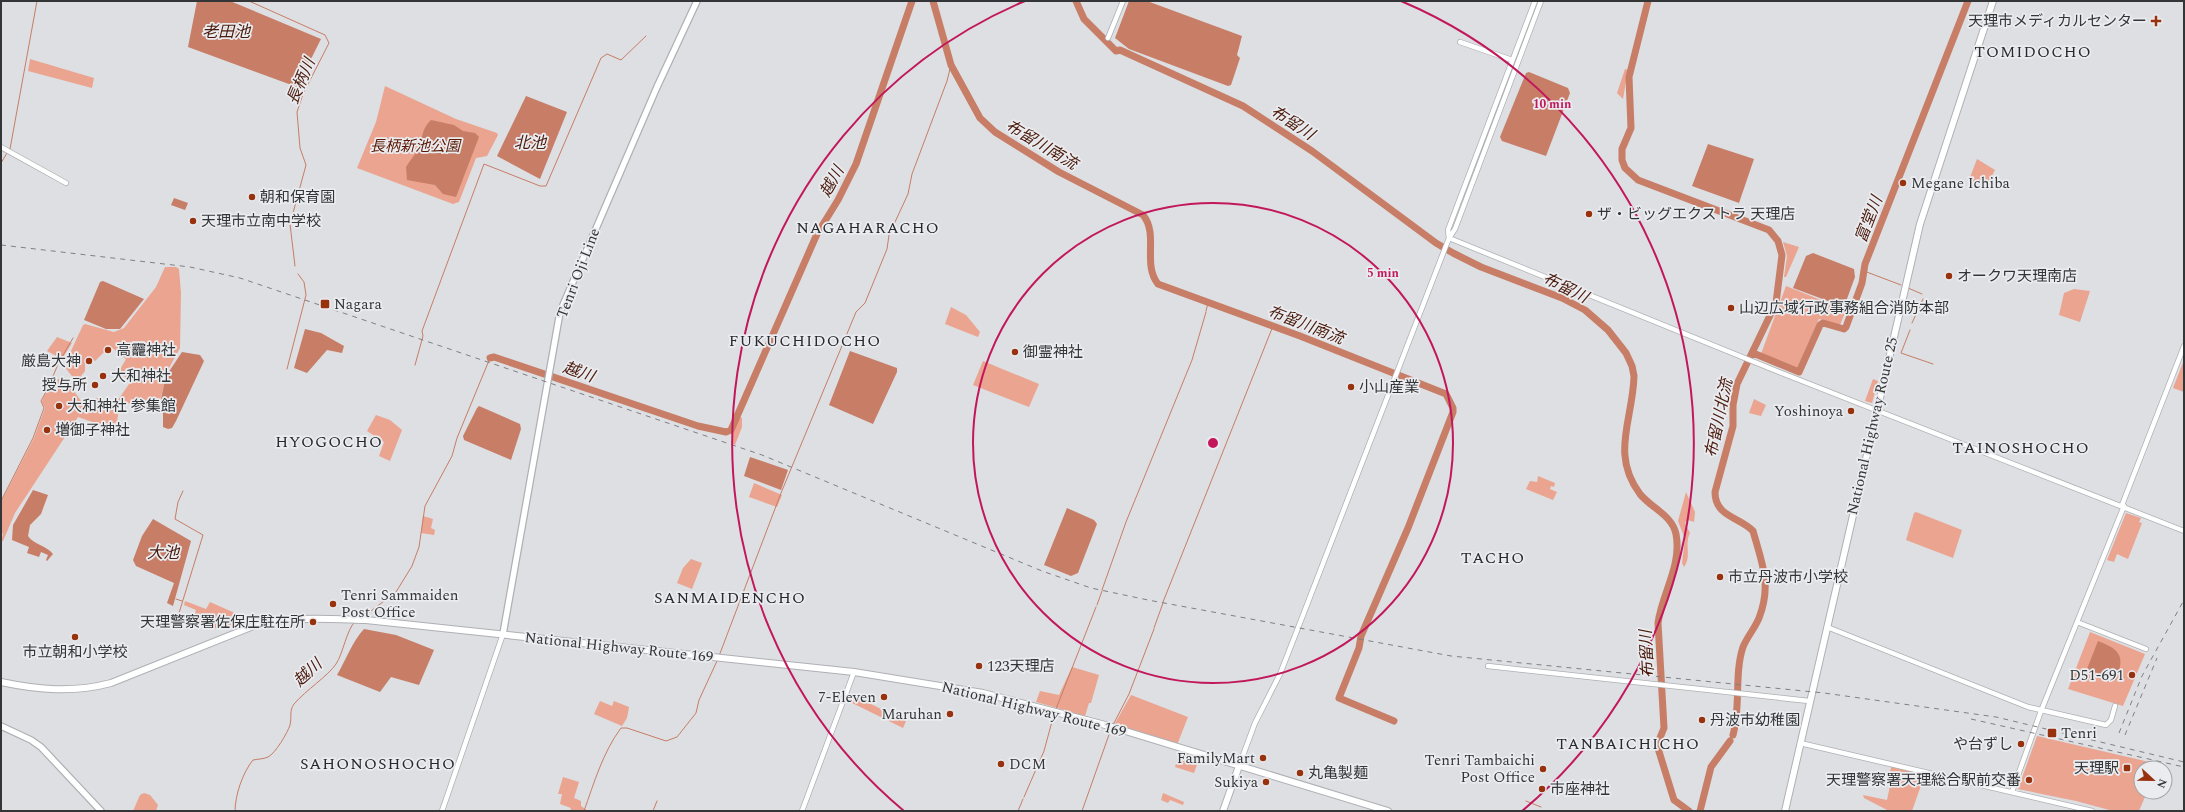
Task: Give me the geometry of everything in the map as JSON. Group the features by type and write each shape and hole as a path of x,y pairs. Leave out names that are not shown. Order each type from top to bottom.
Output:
{"highway":[{"name":"National Highway Route 25","path":"1785,811 1809,701 1920,224 1993,1"},
{"name":"National Highway Route 169","path":"1,682 46,690 93,688 112,683 240,630 271,621 287,619 366,620 854,672 983,693 1109,726 1239,766"},
{"path":"1224,811 1239,766 1388,811"}],"main road":[{"name":"Tenri Oji Line","path":"503,634 564,301 657,87 697,1"},
{"path":"1,726 31,740 41,747 101,811"}],"street":[{"path":"1108,38 1123,1"},
{"path":"1449,239 1448,230 1535,1"},
{"path":"1239,766 1254,723 1280,674 1443,253 1455,229 1540,1"},
{"path":"1460,42 1512,60"},
{"path":"1,147 66,183"},
{"path":"1449,239 1745,359 2184,530"},
{"path":"2012,792 2041,711 2123,506 2184,346"},
{"path":"2077,622 2146,649"},
{"path":"1827,627 2041,711 2106,725 2112,720 2115,706"},
{"path":"442,811 503,634"},
{"path":"1488,666 1734,691 1809,701"},
{"path":"802,811 854,672"},
{"path":"1800,743 2012,792 2081,810 2092,811"}],"green space":[{"path":"30,59 94,78 92,88 28,71"},
{"path":"1625,69 1628,70 1623,99 1617,93"},
{"name":"長柄新池公園","path":"385,86 456,119 497,133 498,135 487,156 476,158 459,202 453,204 357,168 376,122"},
{"path":"1977,159 1995,170 1986,187 1969,180"},
{"path":"1783,242 1799,247 1786,277 1784,277 1787,256"},
{"path":"165,267 176,267 179,269 181,293 180,348 168,370 160,400 154,405 125,403 120,405 117,421 113,426 101,425 78,417 15,513 3,541 1,541 3,534 1,532 1,502 34,438 45,408 42,402 43,399 56,380 64,377 81,401 98,398 107,404 118,400 129,384 129,381 119,371 126,359 110,346 95,361 89,357 85,362 85,371 78,380 75,380 64,366 83,325 85,324 114,332 124,328 156,287"},
{"path":"1786,286 1846,310 1840,325 1819,319 1797,368 1761,354"},
{"path":"2074,289 2090,291 2080,322 2059,315 2064,293"},
{"path":"951,307 966,315 980,332 978,337 945,324"},
{"path":"57,337 72,343 62,359 47,351"},
{"path":"2184,360 2184,392 2173,388"},
{"path":"983,361 1039,384 1029,407 973,385"},
{"path":"1873,379 1878,381 1872,403 1865,401"},
{"path":"1754,399 1766,405 1761,416 1749,413"},
{"path":"376,415 390,420 402,430 390,461 379,456 384,442 367,431"},
{"path":"738,416 742,418 742,427 735,445 732,443 732,428"},
{"path":"1538,476 1555,483 1554,487 1551,486 1550,489 1557,492 1553,500 1526,489 1530,481 1537,482"},
{"path":"754,483 782,495 777,507 749,497"},
{"path":"1686,492 1695,512 1694,522 1688,520 1685,523 1690,533 1688,537 1688,554 1684,567 1682,563 1685,539 1678,521"},
{"path":"1916,512 1962,530 1953,558 1906,540 1914,513"},
{"path":"2126,513 2141,518 2139,522 2142,523 2128,559 2117,554 2114,562 2107,560"},
{"path":"423,516 433,519 431,528 435,530 434,535 421,533"},
{"path":"691,559 702,563 692,589 677,583 683,568"},
{"path":"185,601 206,609 210,602 244,617 241,625 222,629 212,627 193,620 196,610 184,605"},
{"path":"2090,632 2145,654 2123,706 2068,689"},
{"path":"1072,667 1099,675 1091,703 1089,703 1085,716 1036,702 1040,691 1059,695"},
{"path":"848,693 906,721 903,728 846,700"},
{"path":"1131,695 1188,717 1177,745 1114,725"},
{"path":"600,701 612,706 614,701 629,707 627,718 622,726 594,714"},
{"path":"2037,736 2141,760 2133,760 2133,800 2144,800 2139,811 2113,811 2076,801 2018,789"},
{"path":"1180,750 1200,756 1194,773 1175,767"},
{"path":"1892,765 1925,774 1912,811 1889,811 1864,798 1863,795 1887,800 1892,776 1889,775"},
{"path":"563,777 579,782 574,798 581,801 581,806 588,811 570,811 571,808 560,804 562,794 558,794"},
{"path":"144,793 150,795 158,805 156,811 133,811 140,795"},
{"path":"1163,793 1184,802 1183,805 1170,800 1168,803 1161,800"}],"water":[{"name":"老田池","path":"197,1 230,1 321,39 297,87 188,47"},
{"path":"1129,1 1147,1 1242,36 1237,55 1240,58 1231,85 1228,86 1129,49 1115,38"},
{"path":"1529,72 1568,88 1570,93 1546,156 1502,141 1500,137 1526,73"},
{"name":"北池","path":"526,96 567,112 540,179 497,156"},
{"path":"431,120 454,125 463,131 475,133 479,137 456,197 443,194 435,185 407,180 406,167 417,151 425,127"},
{"path":"1708,144 1754,159 1739,203 1692,186"},
{"path":"174,198 188,203 185,210 171,205"},
{"path":"1813,253 1854,269 1855,277 1844,307 1793,288 1806,256"},
{"path":"103,281 144,299 120,329 106,329 84,320 100,282"},
{"path":"305,329 321,333 344,346 342,353 327,350 307,373 294,368"},
{"path":"850,351 897,368 897,372 873,424 829,405"},
{"path":"182,352 200,355 204,361 176,421 172,428 168,429 163,427 163,414 160,403 166,376"},
{"path":"479,406 520,424 521,429 511,460 464,440 463,436"},
{"path":"750,457 788,470 781,490 744,476"},
{"path":"33,490 48,495 41,514 30,525 28,536 53,554 47,561 48,555 41,552 39,557 27,553 29,547 12,540 13,525"},
{"path":"1067,508 1094,520 1097,524 1078,573 1071,576 1044,565"},
{"name":"大池","path":"153,519 191,541 173,606 167,603 174,583 136,566 133,560 142,536"},
{"path":"364,629 396,635 434,650 419,685 391,677 380,692 337,675 353,645"},
{"path":"2098,641 2112,648 2119,655 2120,665 2116,680 2087,669"}],"waterway":[{"path":"10,149 37,1"},
{"name":"長柄川","path":"249,1 325,35 329,43 303,94 297,112 300,148 306,165 290,224 295,266"},
{"name":"越川","path":"490,358 494,357 698,426 726,432 731,430 817,234 838,200 856,164 912,1"},
{"name":"布留川南流","path":"933,1 951,65 980,118 995,132 1059,172 1143,215 1148,223 1150,231 1151,267 1153,276 1158,284 1300,336 1446,394 1453,408 1453,412 1408,528 1361,636 1359,648 1339,698 1394,721"},
{"name":"布留川","path":"1076,1 1084,19 1116,51 1120,50 1243,106 1312,151 1436,243 1481,267 1562,298 1585,310 1608,330 1626,353 1632,366 1634,376 1633,392 1625,436 1626,465 1631,479 1640,494 1666,517 1674,527 1676,534 1677,546 1674,568 1658,623 1664,728 1657,745 1674,800 1689,811"},
{"name":"布留川北流","path":"1648,1 1629,77 1631,128 1622,149 1622,160 1625,168 1638,180 1769,230 1778,241 1782,255 1776,303 1737,384 1733,405 1733,426 1715,492 1719,507 1729,516 1748,526 1753,531 1762,564 1765,584 1765,595 1759,618 1743,647 1740,657 1737,713 1733,735"},
{"name":"富堂川","path":"1753,353 1799,372 1820,325 1823,323 1844,329 1846,327 1862,283 1865,264 1968,1"},
{"path":"415,365 423,336 422,331 484,164 540,186 546,186 601,58 607,54 621,60 646,36"},
{"path":"719,656 781,493 856,312 865,303 887,249 889,235 908,194 912,174 947,81 951,65"},
{"path":"1,163 7,153"},
{"path":"1864,271 1901,285"},
{"name":"長柄川","path":"287,369 306,295 304,282 298,274"},
{"path":"1908,288 1922,294"},
{"path":"1912,323 1923,299"},
{"path":"1206,311 1208,303"},
{"path":"1102,590 1126,522 1192,360 1206,312"},
{"path":"1163,602 1273,326"},
{"path":"1910,330 1901,353 1933,364"},
{"path":"1,501 33,438 44,408 41,401 59,362 73,338"},
{"name":"越川","path":"363,617 396,592 412,566 419,547 425,506 452,456 457,438 490,358"},
{"name":"長柄川","path":"179,613 203,535 175,519 178,502 183,491"},
{"path":"1097,605 1102,591"},
{"name":"長柄川","path":"176,599 182,601"},
{"path":"1154,628 1163,603"},
{"path":"1056,709 1096,607"},
{"name":"越川","path":"235,811 238,791 249,765 253,760 268,757 278,747 289,728 294,704 336,664 352,625 355,622"},
{"path":"1113,725 1129,694 1154,629"},
{"path":"584,811 604,757 621,728 627,728 666,741 677,737 696,713 699,700 717,661"},
{"path":"1056,709 1102,721"},
{"path":"1024,797 1044,751 1054,714"},
{"path":"1082,811 1111,729"},
{"name":"布留川北流","path":"1700,811 1711,767 1730,741"},
{"path":"1018,811 1023,799"},
{"path":"653,811 657,801"},
{"path":"1526,801 1541,807"}],"railway":[{"path":"1,245 190,267 240,278 762,455 1042,571 1091,588 1148,600 1451,656 1824,693 1996,717 2184,762"},
{"path":"2119,733 2142,676 2184,600"},
{"path":"2125,735 2157,658"},
{"path":"1971,719 2184,767"}],"place":[{"name":"天理市メディカルセンター","path":"2156,21"},
{"name":"Megane Ichiba","path":"1903,183"},
{"name":"朝和保育園","path":"252,197"},
{"name":"ザ・ビッグエクストラ 天理店","path":"1589,214"},
{"name":"天理市立南中学校","path":"193,221"},
{"name":"オークワ天理南店","path":"1949,276"},
{"name":"Nagara","path":"325,304"},
{"name":"山辺広域行政事務組合消防本部","path":"1731,308"},
{"name":"高龗神社","path":"108,350"},
{"name":"御霊神社","path":"1015,352"},
{"name":"厳島大神","path":"89,361"},
{"name":"大和神社","path":"103,376"},
{"name":"授与所","path":"95,385"},
{"name":"小山産業","path":"1351,387"},
{"name":"大和神社 参集館","path":"59,406"},
{"name":"Yoshinoya","path":"1851,411"},
{"name":"増御子神社","path":"47,430"},
{"name":"市立丹波市小学校","path":"1720,577"},
{"name":"Tenri Sammaiden Post Office","path":"333,604"},
{"name":"天理警察署佐保庄駐在所","path":"313,622"},
{"name":"市立朝和小学校","path":"75,637"},
{"name":"123天理店","path":"979,666"},
{"name":"D51-691","path":"2132,675"},
{"name":"7-Eleven","path":"884,697"},
{"name":"Maruhan","path":"950,714"},
{"name":"丹波市幼稚園","path":"1702,720"},
{"name":"Tenri","path":"2052,733"},
{"name":"や台ずし","path":"2021,744"},
{"name":"FamilyMart","path":"1263,758"},
{"name":"DCM","path":"1001,764"},
{"name":"天理駅","path":"2127,768"},
{"name":"Tenri Tambaichi Post Office","path":"1543,769"},
{"name":"丸亀製麺","path":"1300,773"},
{"name":"天理警察署天理総合駅前交番","path":"2029,780"},
{"name":"Sukiya","path":"1266,782"},
{"name":"市座神社","path":"1542,789"}],"district":[{"name":"TOMIDOCHO","path":"2033,51"},
{"name":"NAGAHARACHO","path":"868,227"},
{"name":"FUKUCHIDOCHO","path":"805,340"},
{"name":"HYOGOCHO","path":"329,441"},
{"name":"TAINOSHOCHO","path":"2021,447"},
{"name":"TACHO","path":"1493,557"},
{"name":"SANMAIDENCHO","path":"730,597"},
{"name":"TANBAICHICHO","path":"1628,743"},
{"name":"SAHONOSHOCHO","path":"378,763"}]}
